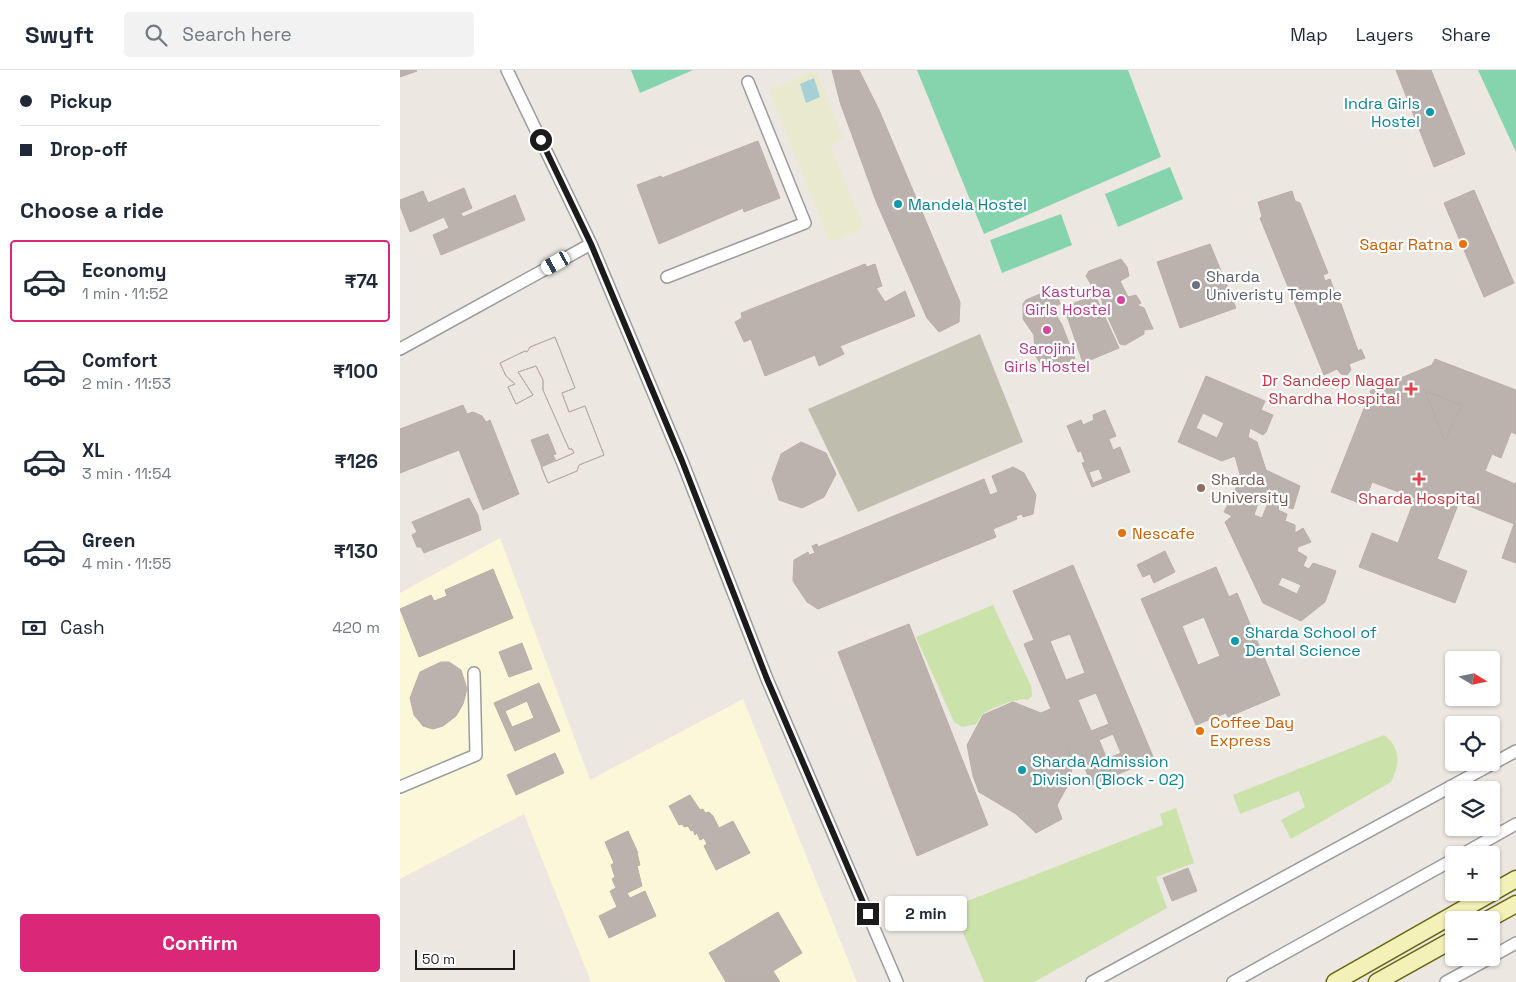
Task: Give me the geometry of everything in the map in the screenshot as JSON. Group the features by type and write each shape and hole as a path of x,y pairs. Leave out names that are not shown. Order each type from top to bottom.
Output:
{"street":[{"path":"507,70 591,244 682,461 767,679 897,982"},
{"path":"667,277 805,223 748,82"},
{"path":"400,349 591,244"},
{"path":"400,787 476,756 474,673"},
{"path":"1092,982 1516,751"},
{"path":"1477,846 1516,824"},
{"path":"1233,982 1445,864"},
{"path":"1335,982 1516,879"},
{"path":"1500,913 1516,904"},
{"path":"1500,952 1516,943"},
{"path":"1377,982 1445,944"},
{"path":"1446,982 1475,966"}],"shaded area":[{"path":"980,334 1023,442 858,512 808,409"},
{"path":"500,538 590,780 743,699 857,982 591,982 524,814 400,879 400,593"}],"green space":[{"path":"631,70 693,70 640,93"},
{"path":"816,70 843,139 830,146 864,228 830,242 769,90"},
{"path":"917,70 1128,70 1161,157 984,234"},
{"path":"1478,70 1516,70 1516,152"},
{"path":"1170,167 1183,199 1118,227 1105,194"},
{"path":"1061,214 1072,245 1002,273 990,240"},
{"path":"993,605 1031,686 1032,696 1028,700 1013,701 992,709 983,714 976,724 962,727 954,722 916,637"},
{"path":"1384,735 1394,745 1397,757 1396,769 1391,782 1291,839 1281,820 1305,807 1299,791 1240,814 1233,795"},
{"path":"1176,808 1194,863 1156,877 1167,908 1034,982 984,982 952,907 1163,825 1160,814"}],"water":[{"path":"814,78 820,97 806,103 800,84"}],"building":[{"path":"400,70 416,70 417,71 400,77"},
{"name":"Mandela Hostel","path":"832,70 859,70 879,110 960,302 959,322 939,332 927,318 876,201 840,102"},
{"name":"Indra Girls Hostel","path":"1396,70 1431,70 1465,154 1434,167"},
{"path":"758,141 780,198 744,212 743,208 659,244 637,185 661,176 662,178"},
{"path":"464,188 472,208 461,213 463,217 515,195 525,220 441,255 433,235 449,228 444,217 410,232 400,206 400,200 423,191 428,203"},
{"path":"1474,190 1514,283 1484,297 1444,203"},
{"path":"1292,191 1295,201 1300,203 1328,273 1323,275 1325,281 1330,279 1358,351 1361,349 1365,358 1349,364 1351,370 1347,375 1341,374 1337,369 1324,375 1260,218 1262,216 1258,202"},
{"name":"Sharda Univeristy Temple","path":"1210,244 1236,308 1180,328 1157,262"},
{"name":"Kasturba Girls Hostel","path":"1121,259 1127,267 1129,276 1120,281 1128,297 1136,295 1141,303 1137,305 1144,308 1153,329 1144,330 1144,334 1125,345 1120,344 1103,306 1100,290 1095,291 1086,276 1089,271"},
{"path":"865,264 867,267 875,264 882,286 876,288 885,302 905,291 915,316 840,346 844,354 819,366 815,355 765,376 751,339 744,342 735,322 742,318 741,313"},
{"name":"Sarojini Girls Hostel","path":"1056,287 1060,304 1052,308 1062,325 1075,359 1058,370 1052,368 1048,370 1042,366 1035,355 1034,335 1023,319 1023,304 1026,300"},
{"path":"1095,295 1119,348 1083,363 1064,307"},
{"path":"555,337 575,388 562,393 569,412 585,406 604,455 579,465 577,471 548,483 531,440 548,434 556,454 553,455 556,461 574,453 572,449 569,449 543,390 543,380 536,366 518,372 533,395 516,404 508,387 515,384 506,376 500,363 525,351 527,352 530,347"},
{"path":"555,337 575,388 562,393 569,412 585,406 604,455 579,465 577,471 548,483 541,467 574,453 572,449 569,449 543,390 543,380 536,366 518,372 533,395 516,404 508,387 515,384 506,376 500,363 525,351 527,352 530,347"},
{"name":"Sharda Hospital","path":"1435,359 1516,390 1516,434 1511,432 1501,458 1492,454 1485,471 1515,484 1516,482 1516,563 1502,558 1514,524 1459,502 1437,559 1467,571 1455,603 1359,567 1372,533 1398,543 1415,498 1372,482 1364,505 1331,492 1369,396 1372,397 1370,391 1432,365","holes":["1425,391 1462,405 1445,441"]},
{"path":"1206,376 1265,401 1261,410 1273,415 1266,432 1263,435 1250,428 1248,437 1257,442 1266,470 1300,486 1293,509 1279,505 1278,510 1287,514 1285,521 1295,525 1295,533 1303,528 1311,542 1298,547 1297,551 1307,557 1303,566 1309,569 1313,563 1336,571 1325,602 1301,621 1263,603 1225,522 1232,516 1224,512 1241,478 1235,456 1222,461 1178,442","holes":["1203,413 1224,423 1217,438 1196,428","1259,500 1268,503 1262,518 1254,515","1282,577 1301,585 1297,594 1278,585"]},
{"path":"1425,391 1462,405 1445,441"},
{"path":"463,405 467,414 473,412 482,416 486,422 490,420 519,494 483,510 459,450 400,473 400,429"},
{"path":"1105,410 1116,436 1109,439 1113,450 1120,447 1130,472 1092,487 1082,463 1085,462 1081,451 1078,452 1067,426 1081,420 1083,425 1094,420 1093,415","holes":["1099,469 1103,479 1093,483 1089,472"]},
{"path":"801,442 826,453 836,474 824,497 802,508 779,500 772,479 781,454"},
{"path":"1013,467 1024,473 1036,495 1033,514 1023,517 1022,514 1016,516 1017,519 993,529 996,537 818,609 807,602 793,581 794,560 808,552 809,555 815,553 812,546 817,544 818,547 984,479 990,495 998,492 992,476"},
{"path":"469,498 478,515 481,530 424,553 421,547 417,547 412,535 417,532 412,522"},
{"path":"1165,551 1175,572 1154,583 1150,574 1143,577 1137,565"},
{"path":"1073,565 1154,759 1092,785 1079,754 1071,757 1024,644 1034,640 1013,591","holes":["1070,634 1085,673 1066,680 1050,641","1096,693 1109,724 1091,731 1078,700","1113,734 1121,753 1107,759 1099,740"]},
{"name":"Sharda School of Dental Science","path":"1216,567 1229,597 1237,593 1280,695 1228,717 1226,713 1196,725 1141,599","holes":["1204,617 1220,656 1198,665 1182,626"]},
{"path":"493,569 513,618 419,657 400,609 431,595 434,601 447,596 445,590"},
{"path":"909,624 988,825 917,856 838,652"},
{"path":"522,643 532,669 509,677 499,652"},
{"path":"441,662 449,662 461,670 467,689 463,704 456,716 443,726 433,729 423,726 414,715 410,698 420,672"},
{"path":"539,683 560,731 515,751 494,703","holes":["527,701 534,718 512,727 505,711"]},
{"name":"Sharda Admission Division (Block - 02)","path":"1013,702 1041,713 1050,709 1073,763 1069,783 1057,805 1062,819 1036,833 1016,814 979,792 973,776 967,745 983,715"},
{"path":"555,753 564,773 516,795 507,775"},
{"path":"690,795 700,810 703,809 705,813 709,812 713,816 719,828 733,821 750,853 716,870 704,846 707,844 704,838 700,840 697,833 695,835 688,826 679,825 669,806"},
{"path":"628,831 638,853 640,865 637,866 642,886 627,893 630,898 645,891 656,916 609,938 599,916 617,907 610,891 616,888 612,879 615,877 611,865 614,863 605,842"},
{"path":"1188,868 1197,891 1172,901 1163,878"},
{"path":"778,912 802,953 773,971 780,982 726,982 709,953"}],"place":[{"name":"Indra Girls Hostel","path":"1430,112"},
{"name":"Mandela Hostel","path":"898,204"},
{"name":"Sagar Ratna","path":"1463,244"},
{"name":"Sharda Univeristy Temple","path":"1196,285"},
{"name":"Kasturba Girls Hostel","path":"1121,300"},
{"name":"Sarojini Girls Hostel","path":"1047,330"},
{"name":"Dr Sandeep Nagar Shardha Hospital","path":"1411,389"},
{"name":"Sharda Hospital","path":"1419,479"},
{"name":"Sharda University","path":"1201,488"},
{"name":"Nescafe","path":"1122,533"},
{"name":"Sharda School of Dental Science","path":"1235,641"},
{"name":"Coffee Day Express","path":"1200,731"},
{"name":"Sharda Admission Division (Block - 02)","path":"1022,770"}],"route":[{"path":"541,140 591,244 682,461 767,679 868,914"}]}
